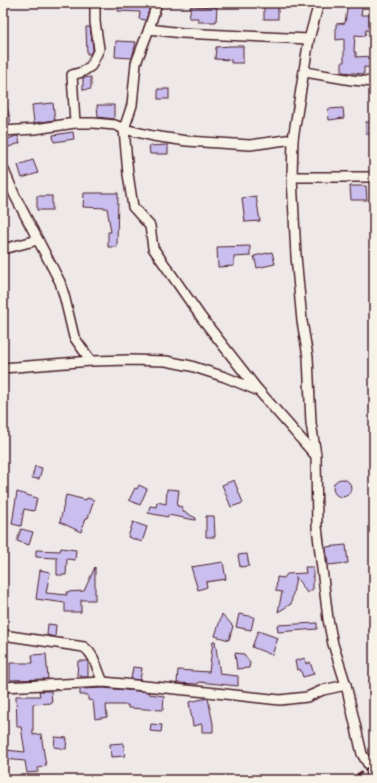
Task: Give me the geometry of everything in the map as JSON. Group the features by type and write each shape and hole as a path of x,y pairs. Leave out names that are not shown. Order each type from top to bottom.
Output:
{"street":[{"path":"75,123 72,75 82,72 91,66 99,49 95,22 95,3"},
{"path":"157,3 136,63 132,105 124,129 133,207 150,226 153,248 201,317 259,391 316,456"},
{"path":"319,3 309,39 305,72 293,139 292,177 296,256 302,321 308,357 311,423 316,456 317,527 328,619 333,644 346,685 362,754 374,777"},
{"path":"149,29 182,33 309,39"},
{"path":"305,72 374,82"},
{"path":"3,131 35,129 75,123 109,124 153,136 187,141 250,145 293,139"},
{"path":"3,168 15,196 60,282 66,299 74,337 91,361"},
{"path":"292,177 373,177"},
{"path":"3,249 38,240"},
{"path":"3,368 91,361 166,361 191,366 259,391"},
{"path":"3,635 84,646 93,656 103,682"},
{"path":"3,687 103,682 280,700 307,697 323,690 346,685"}],"building":[{"path":"118,3 151,3 146,20 139,19 140,12 118,11"},
{"path":"348,3 363,3 361,15 370,15 370,30 366,30 365,36 355,35 354,52 356,52 356,57 374,56 374,68 364,67 364,74 342,72 342,62 344,62 344,39 336,40 336,24 345,23"},
{"path":"191,6 217,7 216,22 198,22 198,18 189,18"},
{"path":"264,6 278,6 278,19 264,19"},
{"path":"86,27 90,27 93,48 90,54 87,54"},
{"path":"116,41 136,42 132,58 115,57"},
{"path":"243,46 243,63 231,63 231,60 215,59 216,47"},
{"path":"91,77 91,89 83,90 83,78"},
{"path":"158,89 169,89 169,99 158,99"},
{"path":"3,100 5,100 11,122 3,124"},
{"path":"53,103 55,120 34,123 32,105"},
{"path":"97,105 114,105 114,119 98,117"},
{"path":"343,108 344,118 329,120 328,109"},
{"path":"366,122 374,122 374,134 366,134"},
{"path":"73,132 74,139 54,142 53,135"},
{"path":"18,136 20,143 3,149 3,141"},
{"path":"168,145 168,154 150,154 149,146"},
{"path":"33,160 38,173 22,178 18,165"},
{"path":"350,186 366,186 367,200 351,200"},
{"path":"84,193 118,193 117,247 108,247 108,232 111,232 107,208 83,207"},
{"path":"37,196 52,196 52,210 37,210"},
{"path":"256,196 260,221 245,222 242,198"},
{"path":"250,246 250,256 234,257 234,266 218,267 217,247"},
{"path":"272,252 275,264 257,268 254,256"},
{"path":"35,466 42,468 39,479 32,478"},
{"path":"342,479 348,482 351,488 348,494 342,497 336,494 333,488 336,482"},
{"path":"234,480 243,503 231,507 222,485"},
{"path":"139,485 147,489 140,505 129,500 135,488 137,489"},
{"path":"167,489 179,490 177,506 183,507 182,511 196,518 195,520 148,513 150,506 156,507 157,502 166,504"},
{"path":"17,492 37,498 34,511 24,509 21,526 12,524"},
{"path":"66,495 86,500 87,498 94,500 88,518 86,518 81,532 60,522"},
{"path":"206,516 214,516 215,537 206,537"},
{"path":"133,522 147,527 142,542 128,537"},
{"path":"21,529 33,532 29,545 17,541"},
{"path":"346,545 348,563 328,565 326,547"},
{"path":"61,548 76,550 75,560 67,559 66,575 57,575 57,558 36,557 36,550 60,551"},
{"path":"247,554 249,566 240,567 238,555"},
{"path":"223,562 226,579 206,582 207,587 198,590 191,567"},
{"path":"95,567 95,600 81,600 81,612 65,612 65,603 36,599 40,570 50,572 46,593 67,595 66,592 84,591"},
{"path":"305,567 313,567 313,589 307,593 296,577 291,604 278,612 282,592 276,591 277,577 284,578 287,574 306,573"},
{"path":"222,614 233,626 229,640 215,636"},
{"path":"239,614 254,617 251,630 236,627"},
{"path":"317,623 317,629 278,632 277,625"},
{"path":"48,624 56,625 55,637 47,635"},
{"path":"258,631 278,638 272,655 252,647"},
{"path":"213,641 215,641 220,674 238,676 238,686 199,682 198,684 177,683 178,670 209,672"},
{"path":"235,653 244,654 250,663 249,668 237,669"},
{"path":"46,654 48,679 10,680 10,663 33,663 32,655"},
{"path":"305,658 306,664 310,662 314,674 303,677 300,669 297,670 295,661"},
{"path":"78,661 88,661 88,677 81,677 81,675 77,675"},
{"path":"133,667 142,668 140,680 131,679"},
{"path":"103,688 149,692 149,694 164,696 163,710 128,708 128,705 106,705 107,717 95,719 93,701 88,700 88,695 80,695 80,689"},
{"path":"39,691 51,691 52,703 33,704 33,735 41,734 46,766 38,768 38,772 27,773 25,761 4,759 5,750 25,752 21,727 17,727 16,696 40,696"},
{"path":"208,698 213,732 202,732 202,724 193,726 189,702"},
{"path":"151,724 162,725 161,732 150,731"},
{"path":"55,737 67,738 66,749 54,747"},
{"path":"123,743 125,756 111,757 110,744"}],"railway":[{"path":"349,780 374,763"}]}
